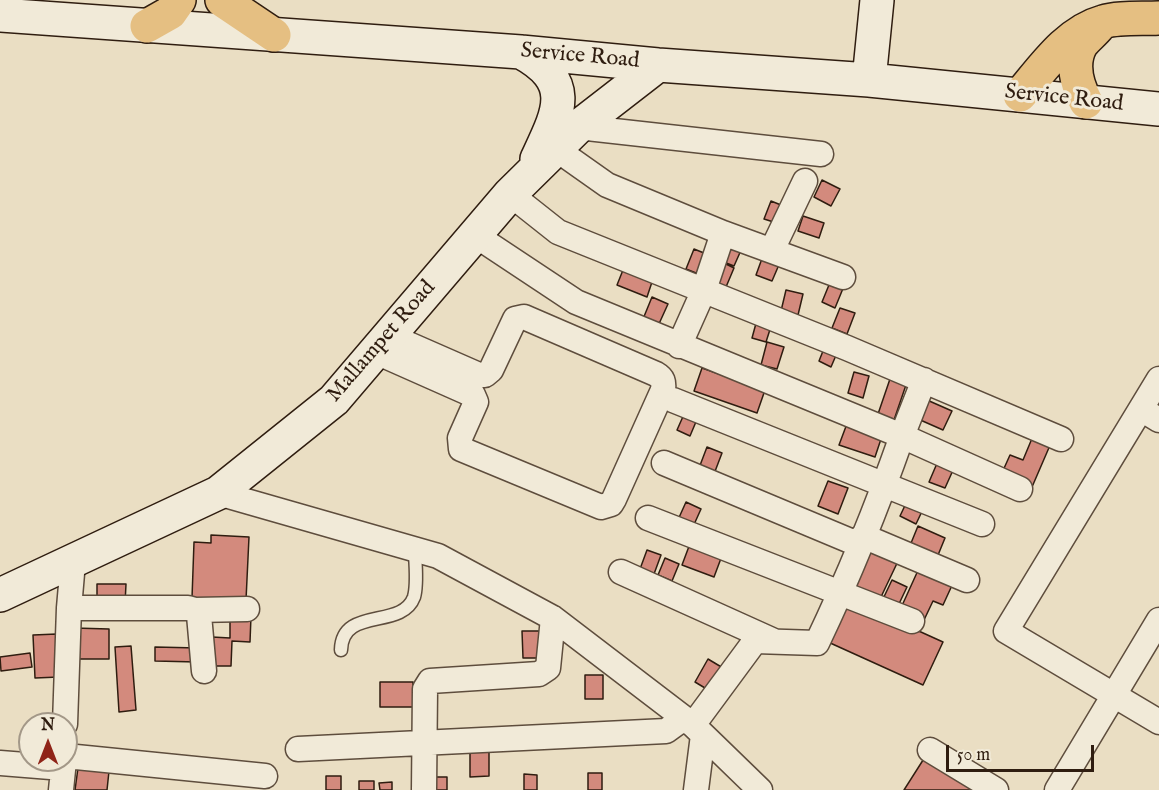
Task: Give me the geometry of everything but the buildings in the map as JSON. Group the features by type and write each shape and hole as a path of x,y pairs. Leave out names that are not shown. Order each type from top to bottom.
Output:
{"highway":[{"path":"147,26 170,13 179,0"},
{"path":"222,0 274,35"},
{"path":"1020,95 1053,56 1077,34 1103,21 1159,18"},
{"path":"1086,102 1079,88 1076,72 1077,60 1081,45 1103,21"}],"main road":[{"path":"869,80 877,0"},
{"name":"Service Road","path":"0,15 521,52 658,65 869,80 1159,109"},
{"path":"520,184 550,132 559,97 557,87 548,71 538,61 521,52"},
{"name":"Mallampet Road","path":"0,595 218,493 334,400 520,184 567,138 658,65"}],"street":[{"path":"567,138 821,154"},
{"path":"567,138 607,184 723,233 843,277"},
{"path":"772,250 805,181"},
{"path":"520,184 558,232 924,380 1061,439"},
{"path":"680,346 704,290 723,233"},
{"path":"475,235 576,302 902,436 1020,489"},
{"path":"524,317 656,374 662,377 664,384 614,499 611,504 601,507 461,449 460,438 476,402 473,394 383,344 485,375 491,370 515,319 524,317"},
{"path":"1159,379 1150,414 1006,631 1159,722"},
{"path":"696,790 693,726 755,641 817,643 885,484 924,380"},
{"path":"673,400 982,524"},
{"path":"664,463 861,541 967,580"},
{"path":"218,493 438,556 553,618 693,726 760,790"},
{"path":"648,518 912,621"},
{"path":"65,712 73,562"},
{"path":"621,572 776,642"},
{"path":"69,608 247,609"},
{"path":"195,610 200,615 204,671"},
{"path":"424,790 426,684 430,681 544,672 548,668 553,618"},
{"path":"1057,790 1159,620"},
{"path":"298,749 666,731 693,726"},
{"path":"930,750 996,790"},
{"path":"0,763 18,765"},
{"path":"78,770 265,776"}],"lane":[{"path":"340,650 341,641 346,632 355,624 396,613 408,607 416,589 415,549"}]}
